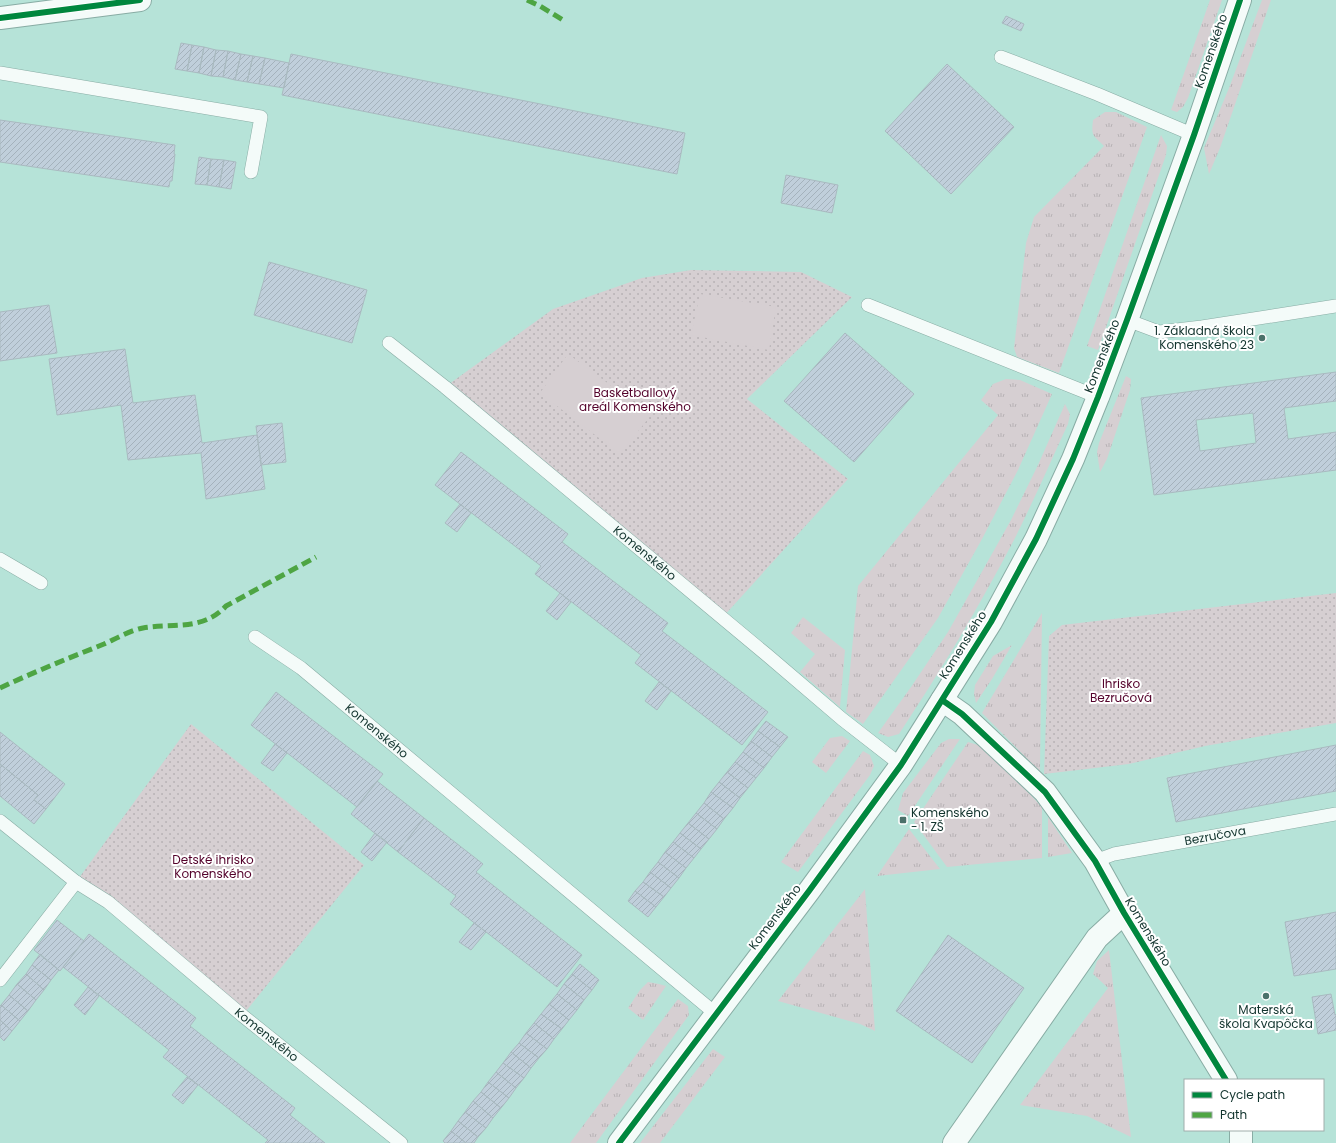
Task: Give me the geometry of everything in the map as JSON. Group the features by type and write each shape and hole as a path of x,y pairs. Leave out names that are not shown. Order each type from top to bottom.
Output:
{"street":[{"path":"0,18 140,0"},
{"name":"Komenského","path":"619,1143 808,891 901,764 991,622 1036,538 1073,459 1098,397 1194,135 1240,0"},
{"name":"Komenského","path":"942,700 962,714 1045,792 1095,861 1124,913 1225,1079"},
{"name":"Komenského","path":"954,1143 1097,938 1124,913"},
{"path":"1241,1131 1241,1143"}],"lane":[{"path":"1001,57 1097,94 1194,135"},
{"path":"0,73 261,117 250,172"},
{"name":"Komenského","path":"868,305 1098,397"},
{"path":"1127,320 1159,332 1202,327 1336,306"},
{"name":"Komenského","path":"388,343 445,387 842,719 901,764"},
{"path":"0,559 41,583"},
{"name":"Komenského","path":"255,637 301,668 716,1014"},
{"name":"Bezručova","path":"1095,861 1114,854 1336,814"},
{"name":"Komenského","path":"0,821 76,882 108,902 242,1016 402,1143"},
{"path":"0,980 76,882"}],"green space":[{"path":"1210,0 1222,0 1188,98 1183,107 1177,112 1171,110"},
{"path":"1262,0 1271,0 1220,148 1209,174 1204,148 1229,88"},
{"path":"1105,112 1116,112 1147,127 1059,373 1017,357 1014,348 1026,243 1034,217 1104,146 1095,137 1092,126 1093,120"},
{"path":"1161,135 1167,146 1166,155 1098,350 1087,346"},
{"name":"Basketballový areál Komenského","path":"691,270 801,272 852,297 747,399 848,479 722,618 445,387 553,309 642,278"},
{"path":"700,294 776,307 769,350 691,335"},
{"path":"568,354 651,415 620,454 540,393"},
{"path":"1126,376 1131,379 1130,390 1107,459 1100,472 1097,452 1099,443"},
{"path":"1006,379 1020,380 1052,394 1018,470 938,618 863,724 846,712 858,586 998,415 981,400 993,384"},
{"path":"1065,404 1070,414 1068,424 1035,497 1001,565 944,663 899,734 888,737 878,733 948,632 1011,520 1038,465"},
{"name":"Ihrisko Bezručová","path":"1336,593 1336,723 1205,746 1129,764 1044,774 1049,636 1062,625"},
{"path":"1042,613 1040,772 982,713"},
{"path":"803,617 845,650 840,707 800,672 815,654 791,633"},
{"path":"1012,645 976,703 974,694 975,685 993,656"},
{"name":"Detské ihrisko Komenského","path":"191,724 364,865 242,1016 76,882"},
{"path":"842,736 850,741 826,773 812,762 830,738"},
{"path":"949,739 960,739 908,816 898,810 903,793 941,743"},
{"path":"968,742 978,745 993,755 1042,807 1042,858 947,867 914,822"},
{"path":"863,751 870,755 874,766 870,775 798,872 781,862"},
{"path":"1048,817 1072,853 1048,857"},
{"path":"909,829 940,869 877,876"},
{"path":"865,889 875,1031 860,1024 778,1001"},
{"path":"1109,950 1131,1137 1087,1116 1020,1105 1108,988 1093,974 1097,961"},
{"path":"648,982 666,986 643,1020 628,1008 640,990"},
{"path":"678,999 688,1006 689,1015 596,1143 570,1143"},
{"path":"713,1049 725,1057 660,1143 640,1143"}],"building":[{"path":"1006,16 1024,24 1021,31 1002,23"},
{"path":"181,43 192,45 187,71 175,69"},
{"path":"192,45 204,47 199,73 187,71"},
{"path":"204,47 216,50 211,76 199,73"},
{"path":"216,50 228,51 223,77 211,76"},
{"path":"228,51 241,54 235,80 223,77"},
{"path":"241,54 253,56 247,82 235,80"},
{"path":"291,54 685,133 677,174 282,95"},
{"path":"253,56 265,58 259,84 247,82"},
{"path":"265,58 289,63 284,88 259,84"},
{"path":"947,64 1014,127 951,194 885,131"},
{"path":"0,120 175,145 172,181 170,181 169,187 0,162"},
{"path":"199,157 211,159 207,185 195,184"},
{"path":"211,159 224,160 219,187 207,185"},
{"path":"224,160 236,162 231,189 219,187"},
{"path":"786,175 838,185 832,213 781,203"},
{"path":"269,262 367,290 352,343 254,315"},
{"path":"49,305 57,353 0,361 0,312"},
{"path":"845,333 914,394 854,462 784,401"},
{"path":"125,349 133,403 195,395 202,443 257,435 265,489 206,499 201,453 128,460 121,405 57,415 49,359"},
{"path":"1336,372 1336,401 1284,408 1288,439 1336,432 1336,470 1154,495 1141,398","holes":["1253,413 1256,443 1200,451 1196,420"]},
{"path":"282,423 286,462 261,465 256,426"},
{"path":"461,452 568,534 562,542 668,623 662,631 768,712 742,745 635,663 641,655 535,574 541,566 435,485"},
{"path":"460,504 471,513 457,532 445,523"},
{"path":"560,593 571,602 557,620 546,611"},
{"path":"659,682 671,691 657,710 645,701"},
{"path":"276,692 383,774 357,807 251,725"},
{"path":"766,721 788,737 780,747 758,731"},
{"path":"758,731 780,747 772,757 751,741"},
{"path":"0,732 65,784 46,809 34,800 38,795 0,764"},
{"path":"751,741 772,757 764,768 743,752"},
{"path":"275,744 287,753 273,771 261,763"},
{"path":"1336,745 1336,791 1176,822 1167,778"},
{"path":"743,752 764,768 756,778 735,762"},
{"path":"735,762 756,778 748,788 727,772"},
{"path":"0,764 38,795 34,800 46,809 34,824 0,796"},
{"path":"727,772 748,788 740,798 719,782"},
{"path":"377,781 424,818 398,852 351,814"},
{"path":"719,782 740,798 733,808 711,792"},
{"path":"711,792 733,808 724,819 704,803"},
{"path":"704,803 724,819 717,829 696,813"},
{"path":"696,813 717,829 709,839 688,823"},
{"path":"424,818 483,864 476,872 582,955 557,987 450,904 456,896 398,852"},
{"path":"688,823 709,839 701,849 680,833"},
{"path":"375,833 387,842 372,861 361,852"},
{"path":"680,833 701,849 694,858 673,842"},
{"path":"673,842 694,858 686,868 665,852"},
{"path":"665,852 686,868 679,878 658,862"},
{"path":"658,862 679,878 671,888 650,872"},
{"path":"650,872 671,888 664,897 643,882"},
{"path":"643,882 664,897 656,907 635,891"},
{"path":"635,891 656,907 648,917 628,901"},
{"path":"1336,912 1336,969 1294,976 1285,922"},
{"path":"57,920 84,941 60,971 34,950"},
{"path":"474,923 486,932 471,950 459,942"},
{"path":"89,934 196,1018 190,1026 295,1108 290,1115 325,1143 265,1143 268,1140 163,1057 169,1050 63,967"},
{"path":"948,935 1024,988 972,1063 896,1011"},
{"path":"40,954 59,970 51,980 32,965"},
{"path":"580,964 599,980 592,990 572,974"},
{"path":"32,965 51,980 44,990 26,974"},
{"path":"26,974 44,990 36,1000 17,984"},
{"path":"572,974 592,990 584,1000 564,984"},
{"path":"17,984 36,1000 28,1011 9,995"},
{"path":"564,984 584,1000 577,1010 557,994"},
{"path":"88,987 99,996 85,1015 74,1005"},
{"path":"557,994 577,1010 569,1020 549,1004"},
{"path":"1331,994 1335,1015 1336,1014 1336,1030 1318,1034 1312,997"},
{"path":"9,995 28,1011 20,1021 1,1005"},
{"path":"549,1004 569,1020 562,1029 541,1014"},
{"path":"1,1005 20,1021 12,1031 0,1020"},
{"path":"541,1014 562,1029 554,1039 534,1023"},
{"path":"0,1020 12,1031 4,1041 0,1037"},
{"path":"534,1023 554,1039 547,1049 526,1033"},
{"path":"526,1033 547,1049 539,1058 519,1043"},
{"path":"519,1043 539,1058 531,1068 511,1052"},
{"path":"511,1052 531,1068 524,1078 503,1063"},
{"path":"503,1063 524,1078 516,1088 496,1072"},
{"path":"496,1072 516,1088 509,1098 488,1082"},
{"path":"187,1077 198,1085 183,1104 172,1095"},
{"path":"488,1082 509,1098 501,1108 481,1092"},
{"path":"481,1092 501,1108 493,1118 473,1101"},
{"path":"473,1101 493,1118 486,1128 465,1112"},
{"path":"465,1112 486,1128 478,1137 458,1121"},
{"path":"458,1121 478,1137 474,1143 466,1143 451,1131"},
{"path":"451,1131 466,1143 445,1143 443,1141"}],"marked path":[{"path":"527,0 563,20"},
{"path":"0,688 133,631 143,628 198,623 208,619 217,614 226,606 316,557"}],"cycle path":[{"path":"0,18 140,0"},
{"path":"619,1143 809,891 901,765 991,622 1036,539 1073,459 1098,397 1194,135 1240,0"},
{"path":"942,700 962,714 1045,792 1095,861 1124,913 1225,1079"}],"place":[{"name":"1. Základná škola Komenského 23","path":"1262,338"},
{"name":"Komenského - 1. ZŠ","path":"903,820"},
{"name":"Materská škola Kvapôčka","path":"1266,996"}]}
